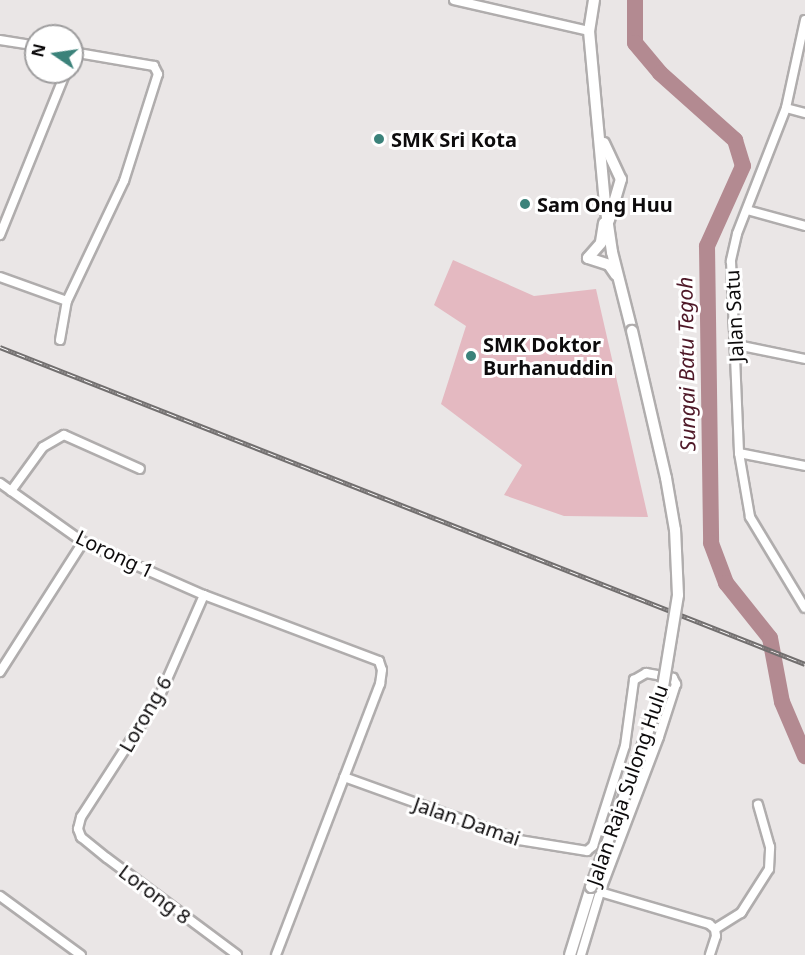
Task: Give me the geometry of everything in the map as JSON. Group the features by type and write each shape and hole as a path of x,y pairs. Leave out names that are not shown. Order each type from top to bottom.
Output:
{"street":[{"path":"454,0 589,31"},
{"path":"594,0 589,31 605,204 600,243 588,258 609,265 620,282"},
{"name":"Jalan Satu","path":"805,20 786,108 747,210 731,261 737,345 739,453 750,517 805,608"},
{"path":"0,40 24,44"},
{"path":"60,340 68,302 124,181 158,74 154,66 84,56"},
{"path":"0,235 61,84"},
{"path":"786,108 805,113"},
{"path":"599,128 609,159 621,179 608,221"},
{"name":"Jalan Raja Sulong Hulu","path":"570,955 596,890 662,693 678,595 675,530 668,488 620,282 605,204"},
{"path":"747,210 805,226"},
{"path":"0,277 68,302"},
{"path":"737,345 805,359"},
{"path":"11,491 43,447 64,435 140,469"},
{"path":"739,453 805,466"},
{"name":"Lorong 1","path":"0,483 83,542 204,596 379,662 382,670 380,684 344,777"},
{"path":"0,672 83,542"},
{"name":"Lorong 6","path":"78,829 81,817 160,695 204,596"},
{"name":"Jalan Damai","path":"344,777 519,840 578,850 593,846 625,746 634,680 645,673 668,674 676,684 596,890"},
{"path":"276,955 344,777"},
{"path":"581,955 596,890 715,928 741,913 770,869 770,847 758,805"},
{"name":"Lorong 8","path":"78,829 81,837 237,955"},
{"path":"0,896 81,955"},
{"path":"710,955 715,928"}],"shaded area":[{"path":"453,260 534,296 596,289 648,517 564,516 504,495 522,465 441,404 466,326 434,305"}],"waterway":[{"name":"Sungai Batu Tegoh","path":"635,0 635,43 660,73 735,140 743,166 707,246 711,543 726,583 770,638 782,702 805,756"}],"railway":[{"path":"0,347 805,664"}],"place":[{"name":"SMK Sri Kota","path":"379,139"},
{"name":"Sam Ong Huu","path":"525,204"},
{"name":"SMK Doktor Burhanuddin","path":"471,356"}]}
